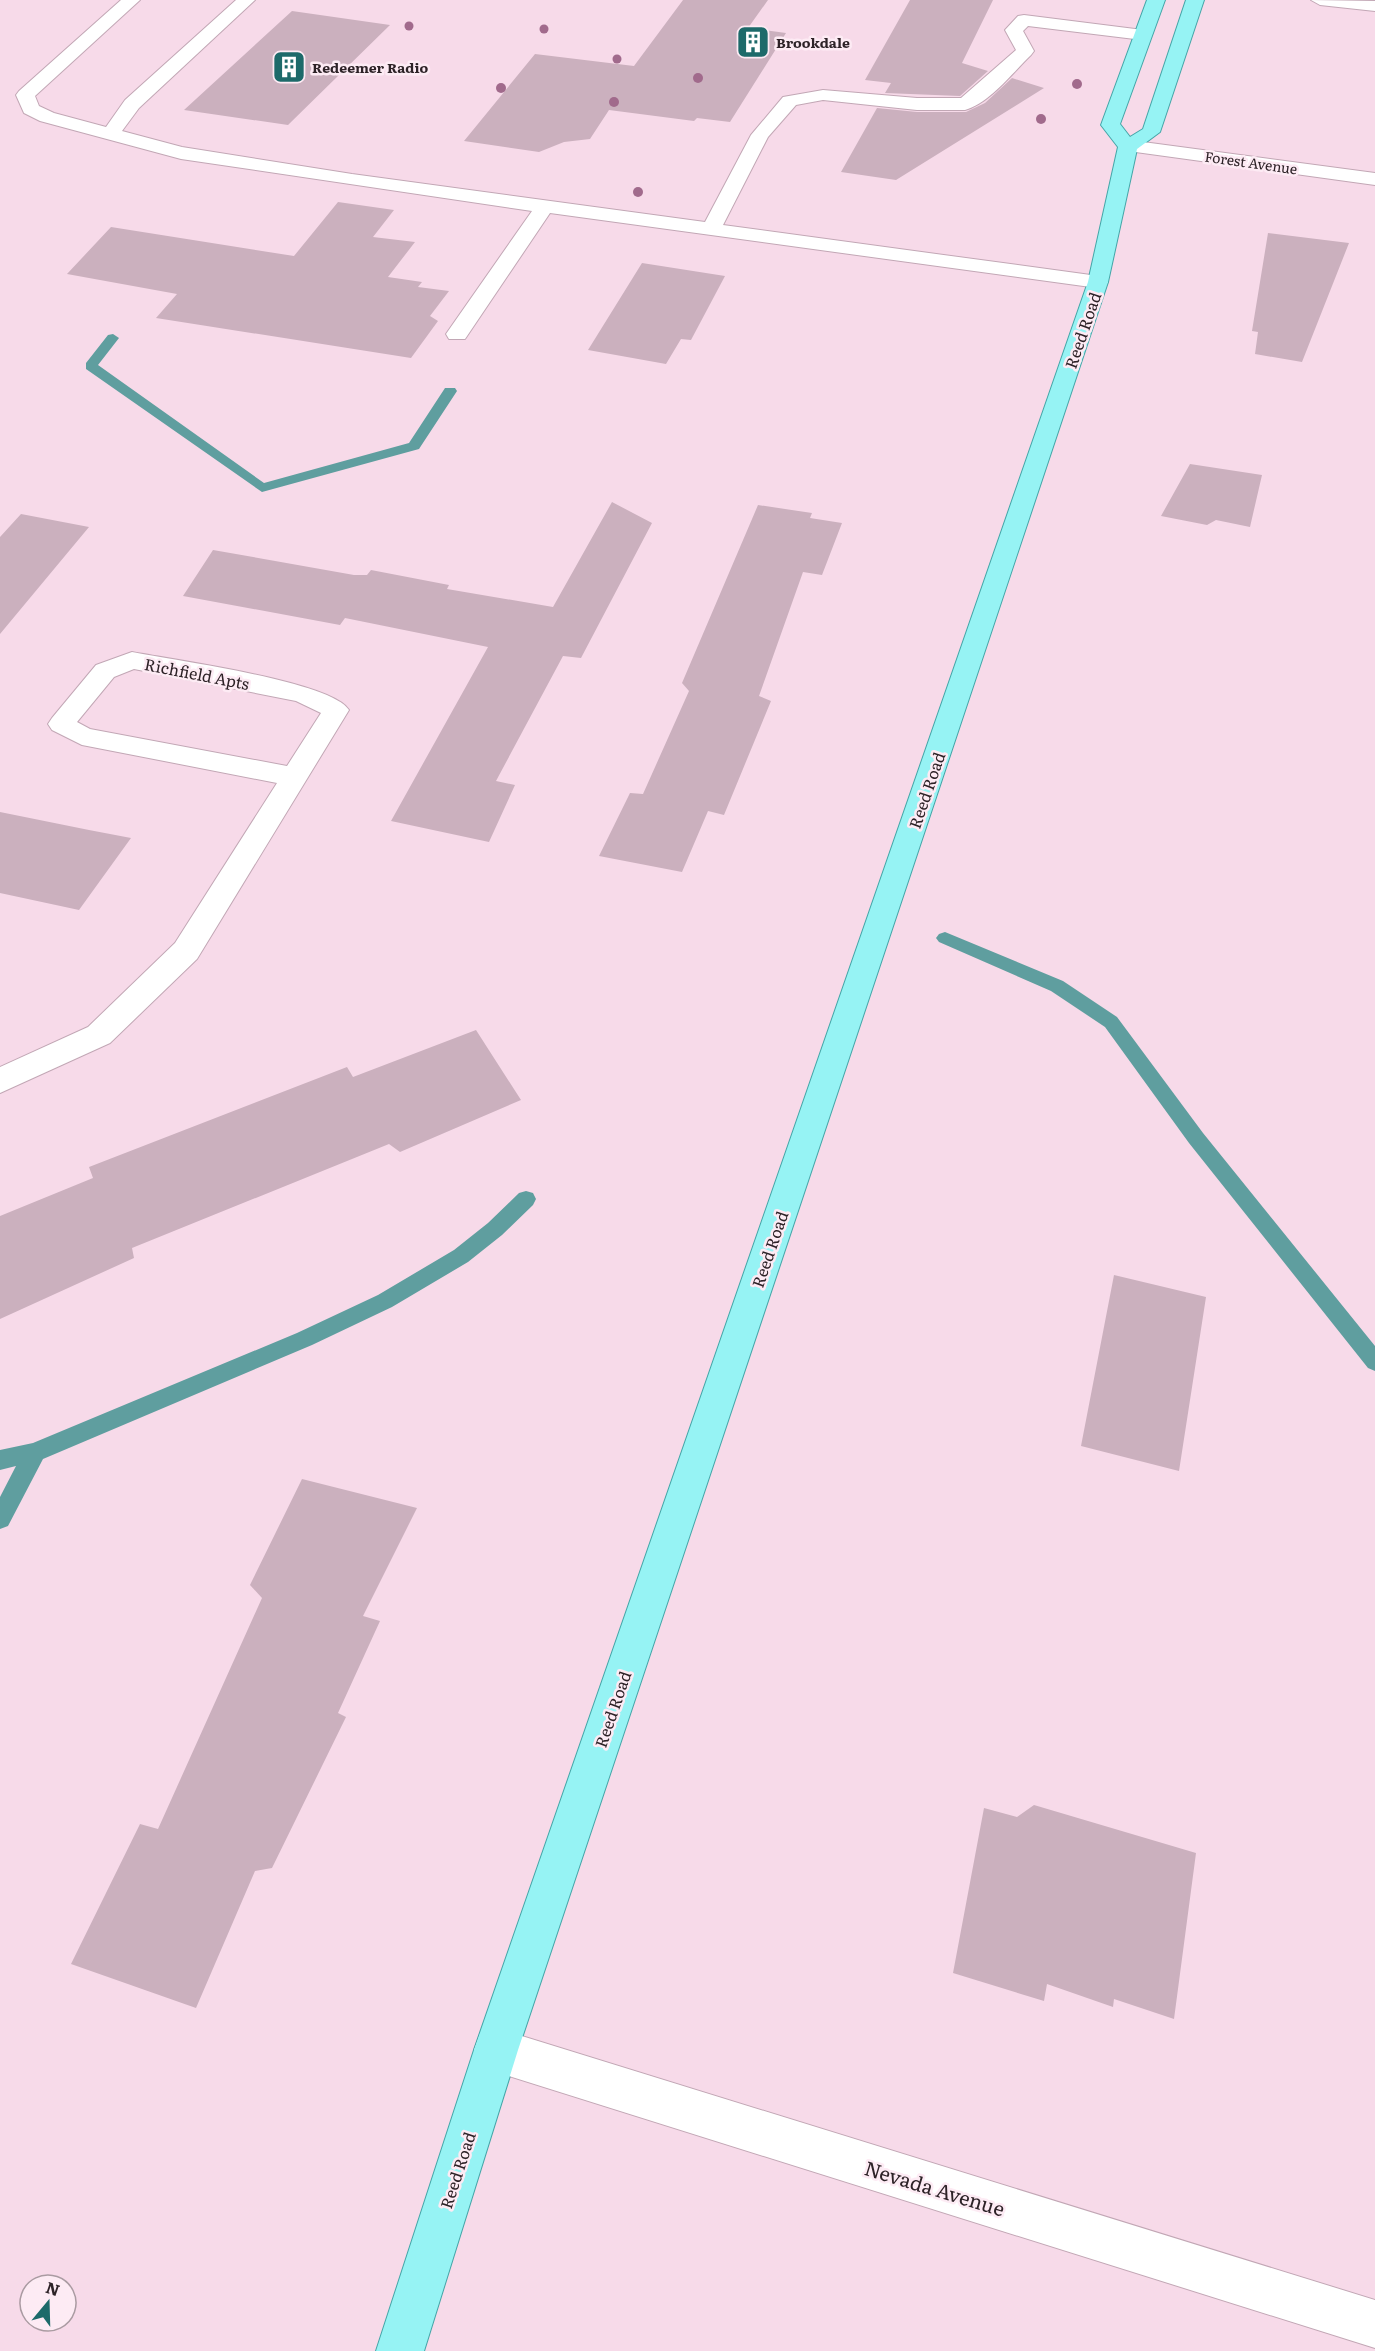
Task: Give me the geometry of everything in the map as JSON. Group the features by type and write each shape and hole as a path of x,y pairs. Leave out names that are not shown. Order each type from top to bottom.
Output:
{"main road":[{"path":"1156,0 1110,125 1128,146 1151,132 1195,0"},
{"name":"Reed Road","path":"400,2351 495,2050 1098,282 1128,146"}],"street":[{"path":"131,0 25,95 31,109 47,117 181,153 1098,282"},
{"path":"111,134 132,104 246,0"},
{"path":"1331,1 1375,6"},
{"path":"711,229 760,135 790,101 823,95 917,104 964,104 985,89 1025,51 1022,41 1014,30 1024,20 1143,34"},
{"name":"Forest Avenue","path":"1128,146 1375,178"},
{"path":"457,334 545,206"},
{"name":"Richfield Apts","path":"0,1082 99,1035 186,951 295,777 336,710 303,694 132,660 105,671 61,724 82,736 295,777"},
{"name":"Nevada Avenue","path":"495,2050 1375,2324"}],"building":[{"path":"683,0 768,0 748,28 786,33 730,122 697,118 694,121 609,110 590,139 564,142 539,152 464,141 535,54 634,66"},
{"path":"910,0 993,0 962,63 988,71 960,96 885,93 891,83 865,80"},
{"name":"Redeemer Radio","path":"292,11 390,25 288,125 184,110"},
{"path":"1012,78 1044,88 896,180 841,172 877,108 917,112 966,112 985,103"},
{"path":"338,202 394,210 373,237 415,242 388,277 422,282 418,287 449,291 430,316 438,321 411,358 156,318 177,294 67,274 111,227 294,256"},
{"path":"1268,233 1349,243 1302,362 1255,354 1258,332 1252,331"},
{"path":"642,263 725,276 691,340 681,339 666,364 588,350"},
{"path":"1190,464 1262,475 1250,527 1216,520 1207,525 1161,516"},
{"path":"612,502 652,523 581,658 563,656 496,781 515,785 489,842 391,821 488,647 345,618 340,625 183,596 213,550 354,575 367,575 371,570 449,585 447,589 553,607"},
{"path":"758,505 812,513 810,518 842,523 822,575 803,572 759,696 771,701 724,815 708,811 682,872 599,856 630,793 643,794 689,691 682,683"},
{"path":"21,514 89,527 0,634 0,537"},
{"path":"0,812 131,838 79,910 0,893"},
{"path":"476,1030 521,1100 400,1152 389,1144 132,1248 134,1258 0,1319 0,1216 93,1178 89,1167 347,1067 353,1077"},
{"path":"1114,1275 1206,1297 1179,1471 1081,1446"},
{"path":"302,1479 417,1508 363,1616 380,1621 338,1713 346,1717 272,1868 255,1871 196,2008 71,1964 140,1824 158,1829 262,1598 250,1585"},
{"path":"1034,1805 1196,1853 1174,2019 1114,1999 1113,2007 1047,1984 1044,2001 953,1973 984,1808 1017,1817"}],"waterway":[{"path":"113,338 91,366 262,488 414,446 450,391"},
{"path":"945,938 1057,986 1111,1022 1196,1138 1375,1362"},
{"path":"35,1452 304,1339 385,1301 424,1280 461,1256 495,1229 526,1199"},
{"path":"0,1460 35,1452"},
{"path":"0,1519 35,1452"}],"place":[{"name":"Brookdale","path":"753,42"},
{"name":"Redeemer Radio","path":"289,67"}]}
